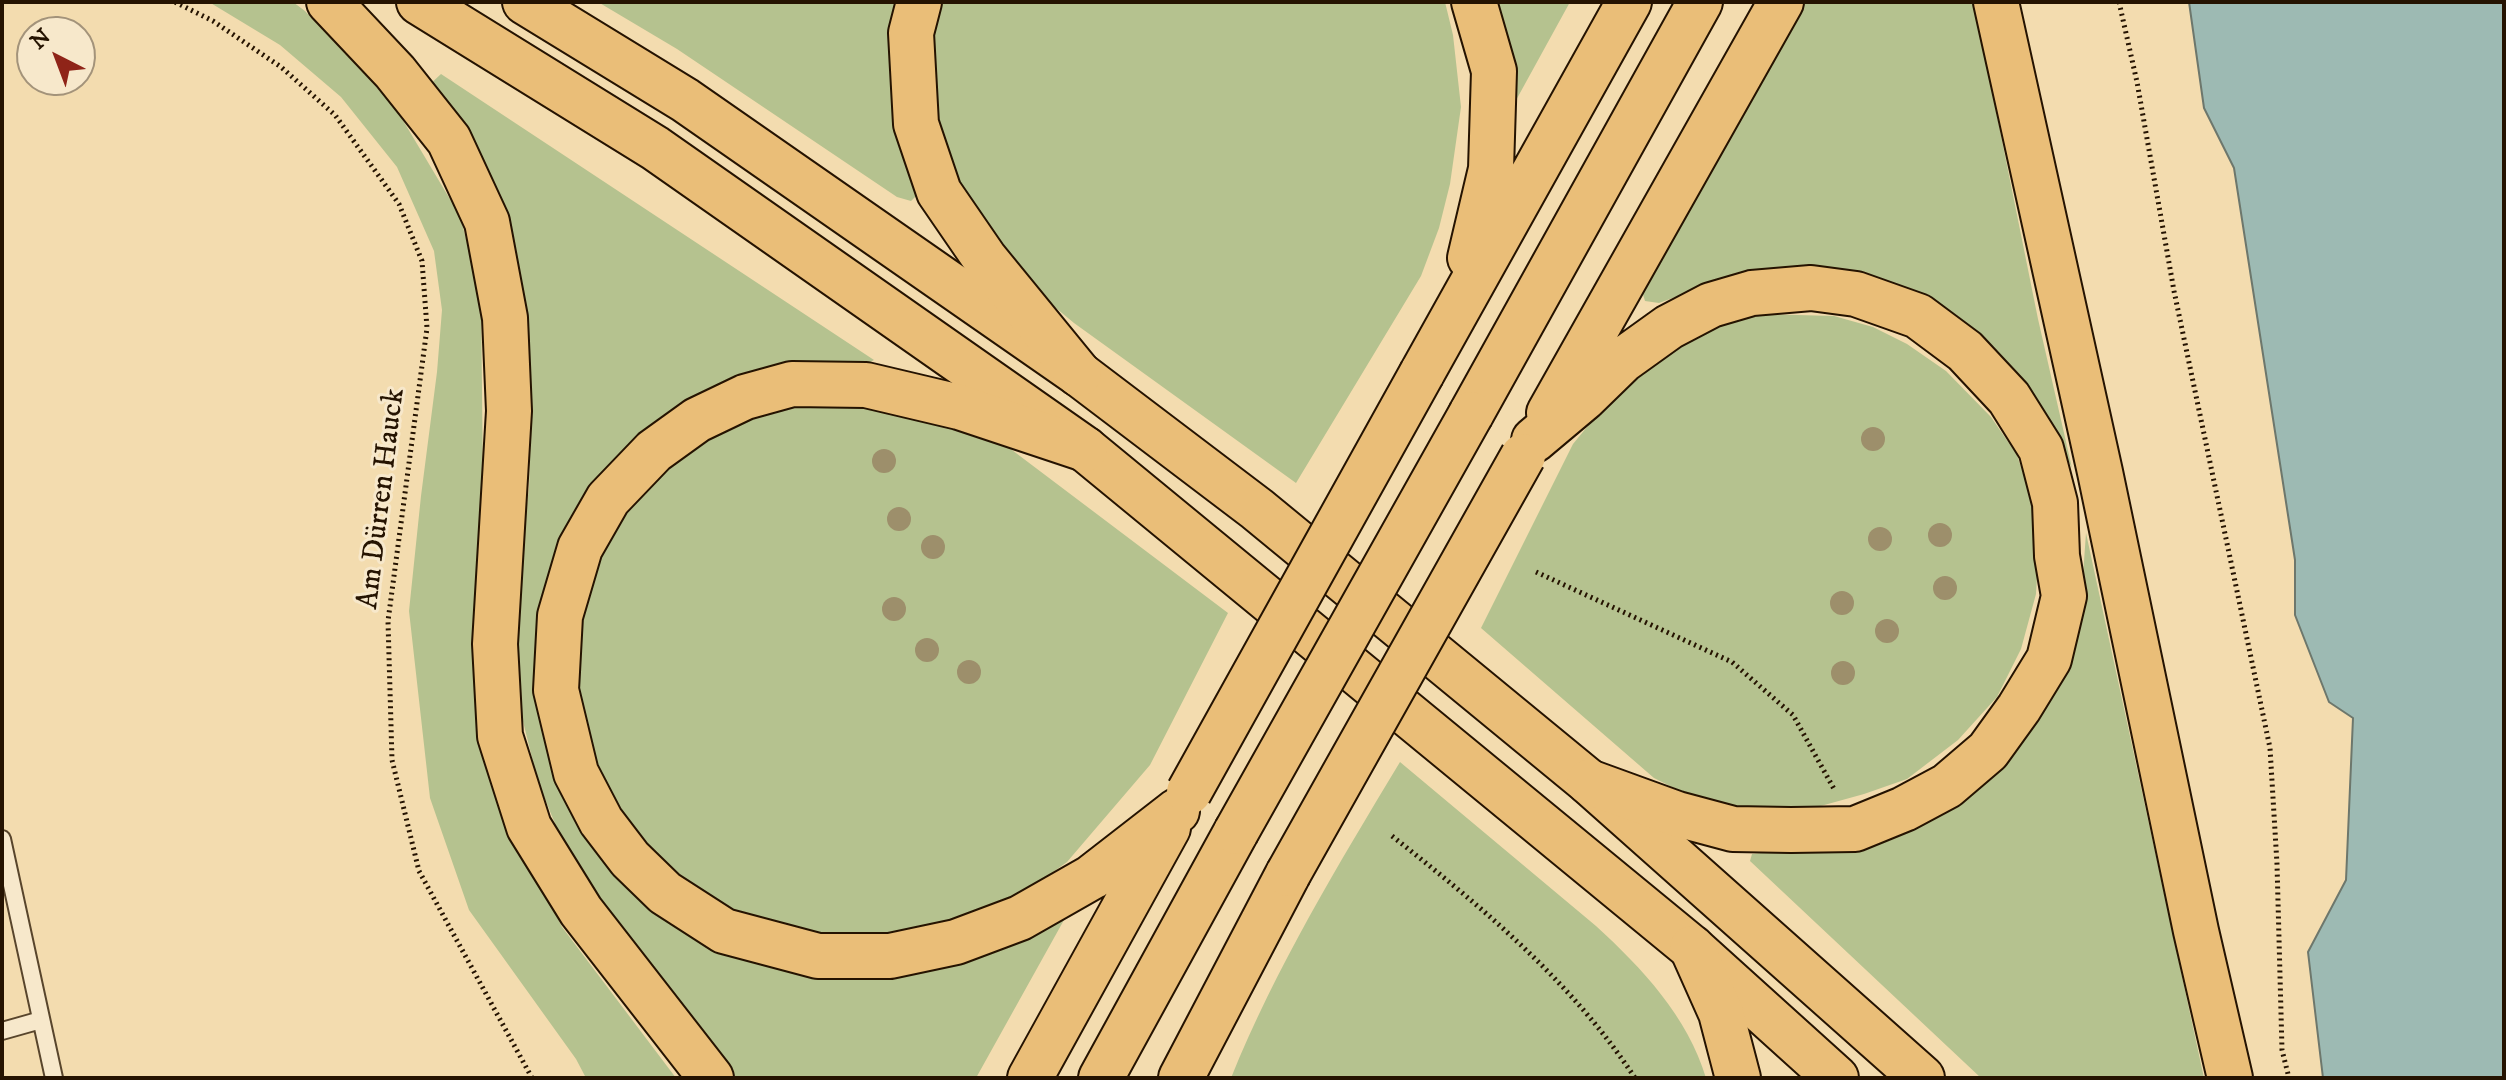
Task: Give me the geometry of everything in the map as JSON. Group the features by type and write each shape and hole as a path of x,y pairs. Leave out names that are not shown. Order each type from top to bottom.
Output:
{"highway":[{"path":"329,2 395,72 449,140 487,222 505,318 509,411 495,644 500,736 529,827 581,911 711,1078"},
{"path":"419,2 655,148 1085,449 1692,948 1836,1078"},
{"path":"525,2 685,100 1079,374 1257,509 1589,782 1922,1078"},
{"path":"919,2 911,33 916,124 939,192 985,259 1079,374"},
{"path":"1449,326 1476,240 1491,169 1494,71 1474,2"},
{"path":"1030,1078 1629,2"},
{"path":"1101,1078 1700,2"},
{"path":"1181,1078 1288,874 1781,2"},
{"path":"1996,2 2230,1078"},
{"path":"1528,448 1623,360 1669,327 1711,305 1767,292 1811,288 1856,294 1918,316 1965,351 2009,398 2041,449 2055,503 2057,556 2064,596 2049,659 1988,751 1947,786 1904,809 1855,829 1733,829 1677,814 1589,782"},
{"path":"1085,449 959,407 866,385 792,384 745,397 697,420 654,451 608,499 580,548 560,616 556,690 576,773 601,821 630,859 665,893 724,931 818,956 890,956 956,942 1020,918 1092,877 1183,802"},
{"path":"1692,948 1721,1013 1738,1078"},
{"path":"1214,1078 1226,988"}],"lane":[{"path":"2,839 54,1078"},
{"path":"2,1031 41,1020"}],"path":[{"name":"Am Dürren Hauck","path":"175,2 213,21 281,67 335,115 399,204 422,261 427,328 388,621 392,760 419,871 532,1078"},
{"path":"2119,2 2137,82 2174,291 2270,748 2282,1050 2289,1078"},
{"path":"1536,572 1732,662 1793,715 1855,829"},
{"path":"1392,836 1462,891 1539,962 1610,1040 1635,1078"}],"green space":[{"path":"209,2 293,2 305,11 395,107 460,216 481,295 483,482 503,807 562,927 676,1078 586,1078 576,1059 469,910 430,798 409,611 442,310 434,251 397,167 341,97 280,45"},
{"path":"598,2 901,2 892,75 898,118 917,188 916,196 911,201 897,197 677,49"},
{"path":"934,2 1445,2 1453,35 1461,107 1450,184 1439,228 1421,276 1296,483 1074,323 1033,289 955,188 930,119"},
{"path":"1488,2 1570,2 1509,113"},
{"path":"1800,2 1974,2 2038,319 2072,468 2041,408 1814,272 1738,274 1659,303 1645,301 1641,288"},
{"path":"441,74 874,360 854,371 646,438 549,615 601,851 812,969 1069,911 976,1078 721,1078 597,902 556,826 538,782 517,697 516,588 529,488 532,393 516,248 491,184 427,87"},
{"path":"1761,314 1834,316 1873,327 1907,344 1946,371 1991,417 2017,455 2030,495 2039,543 2036,594 2021,649 1997,697 1958,740 1907,779 1799,812 1742,810 1694,798 1654,778 1481,628 1573,444 1610,399 1657,357 1705,331"},
{"path":"866,397 960,426 1008,447 1228,613 1150,765 1067,862 1025,892 978,913 919,928 843,938 773,930 706,898 665,874 590,771 569,687 591,551 660,460 756,407"},
{"path":"2086,533 2204,1078 1981,1078 1750,861 1752,854 1761,853 1829,853 1882,838 1934,815 2081,604"},
{"path":"1400,762 1596,926 1630,959 1662,995 1688,1034 1706,1078 1231,1078 1288,956"}],"water":[{"path":"2189,2 2504,2 2504,1078 2323,1078 2308,952 2346,880 2353,718 2329,702 2295,615 2295,560 2234,168 2204,108"}]}
